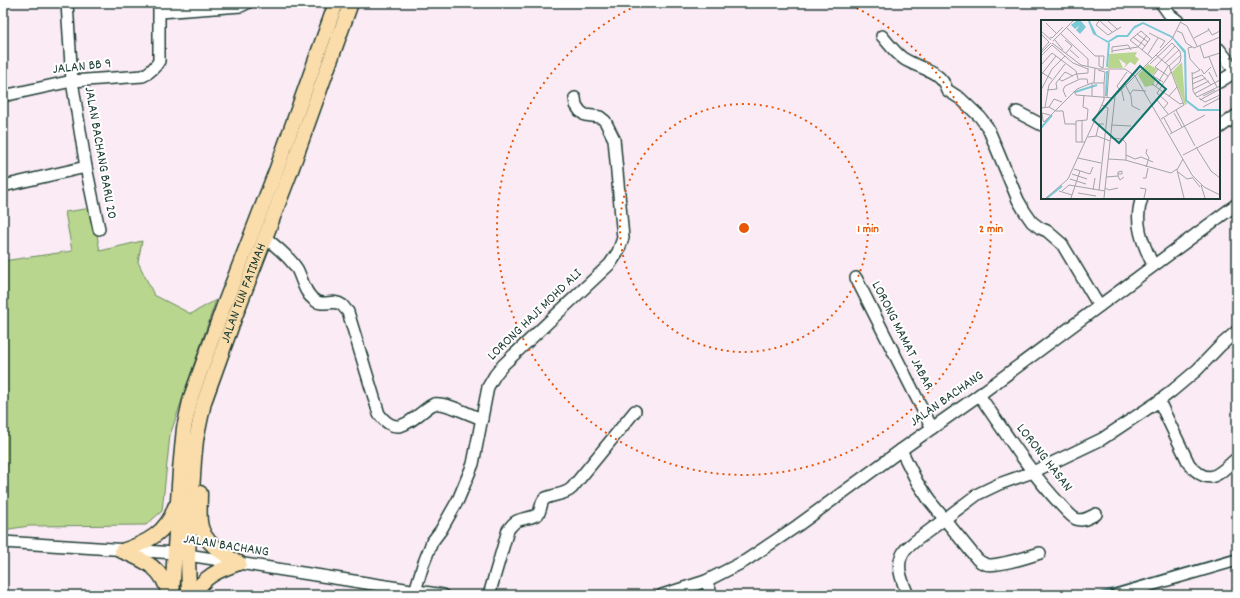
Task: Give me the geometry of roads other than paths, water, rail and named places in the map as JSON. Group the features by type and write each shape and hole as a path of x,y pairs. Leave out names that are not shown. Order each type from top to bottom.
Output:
{"main road":[{"name":"JALAN TUN FATIMAH","path":"189,595 182,554 178,492 184,428 193,391 223,308 276,171 336,3"},
{"name":"JALAN TUN FATIMAH","path":"170,595 182,554 196,440 204,402 235,316 266,238 351,3"},
{"path":"194,460 200,488 200,523 205,535 223,554 239,563"},
{"path":"122,551 153,538 162,530 170,519 178,492"},
{"path":"122,551 144,560 162,575 170,595"},
{"path":"194,595 205,579 239,563"}],"street":[{"name":"JALAN BACHANG BARU 20","path":"67,3 72,81 86,168 99,229"},
{"path":"159,8 241,6 247,3"},
{"path":"1161,3 1169,14 1177,20"},
{"name":"JALAN BB 9","path":"3,96 72,81 143,76 156,67 159,61 159,8"},
{"path":"882,36 892,48 912,64 942,78 948,90 961,99 980,117 988,128 1018,200 1025,212 1032,222 1047,231 1062,244 1099,306"},
{"path":"1220,50 1236,74 1220,82"},
{"name":"LORONG HAJI MOHD ALI","path":"414,591 432,542 441,530 458,500 473,464 488,387 495,375 503,365 610,264 618,252 622,238 614,139 605,121 600,117 585,115 576,105 575,98"},
{"path":"1017,112 1041,124"},
{"path":"1220,127 1237,115"},
{"path":"3,186 86,168"},
{"path":"1142,199 1139,206 1138,222 1144,247 1153,265"},
{"name":"JALAN BACHANG","path":"662,595 706,581 745,561 797,526 1237,204"},
{"path":"266,238 297,269 308,293 313,300 326,304 336,302 342,305 348,312 379,414 385,422 392,426 400,426 415,418 428,407 435,404 446,405 482,419"},
{"name":"LORONG MAMAT JABAR","path":"856,278 932,428"},
{"path":"908,595 899,571 899,560 905,550 978,494 999,484 1033,472 1102,439 1159,402 1197,370 1237,331"},
{"name":"LORONG HASAN","path":"978,395 1033,472 1074,518 1080,520 1096,514"},
{"path":"1159,402 1189,464 1197,473 1204,477 1213,477 1237,458"},
{"path":"489,595 508,530 518,521 534,516 538,513 542,502 546,498 564,494 572,488 635,411"},
{"path":"901,450 917,482 929,500 977,559 985,565 992,565 1040,553"},
{"name":"JALAN BACHANG","path":"3,542 182,554 443,595"},
{"path":"1116,595 1237,560"},
{"path":"706,581 712,595"}],"waterway":[{"path":"1095,595 1237,554"}]}
